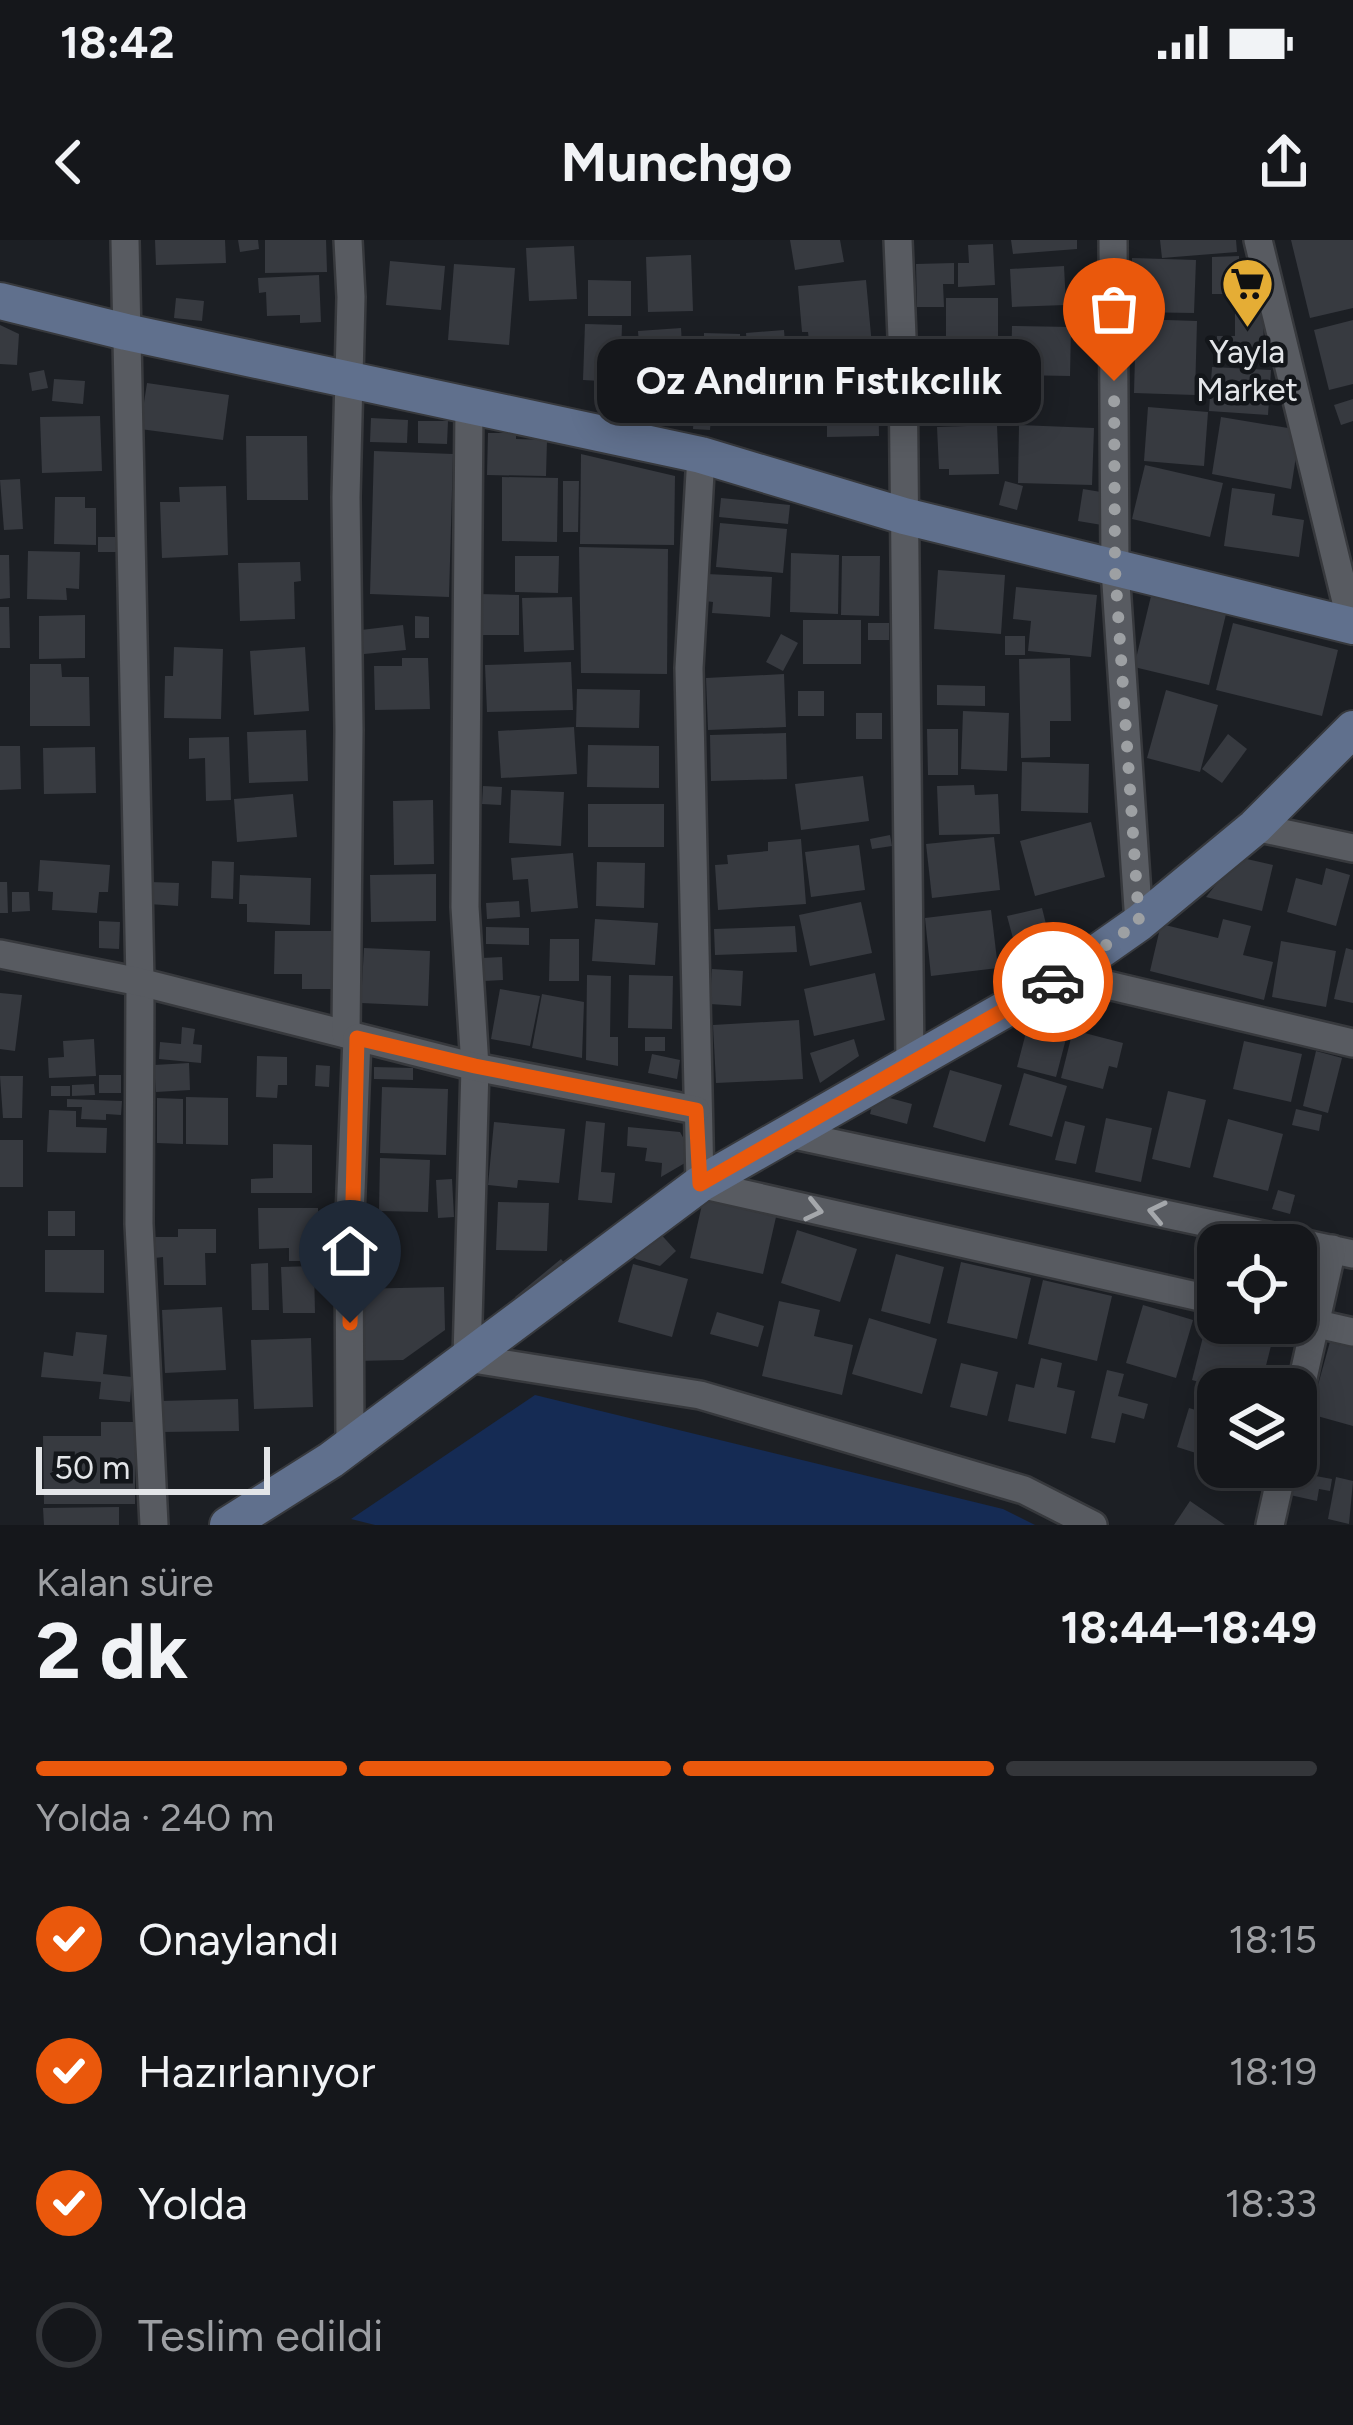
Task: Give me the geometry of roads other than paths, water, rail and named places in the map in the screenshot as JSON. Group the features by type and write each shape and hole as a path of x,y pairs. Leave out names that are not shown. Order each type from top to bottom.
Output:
{"street":[{"path":"125,240 140,982 139,1224 154,1525"},
{"path":"348,240 350,1445"},
{"path":"898,240 910,1065"},
{"path":"1113,240 1115,569 1139,922"},
{"path":"0,301 701,455 904,516 1353,626 1258,240"},
{"path":"467,1358 475,1066 465,907 469,405"},
{"path":"700,1184 689,668 701,455"},
{"path":"227,1525 350,1445 700,1184 1065,975 1139,922 1256,826 1353,729"},
{"path":"1256,826 1353,848"},
{"path":"0,954 140,982 475,1066 696,1110"},
{"path":"1065,975 1353,1043"},
{"path":"785,1133 1342,1251 1317,1300"},
{"path":"700,1184 1197,1296"},
{"path":"1317,1324 1353,1332"},
{"path":"467,1358 700,1395 1024,1490 1093,1525"},
{"path":"1270,1525 1278,1488"}],"place":[{"name":"Yayla Market","path":"1247,330"},
{"name":"Oz Andırın Fıstıkcılık","path":"1114,381"}]}
